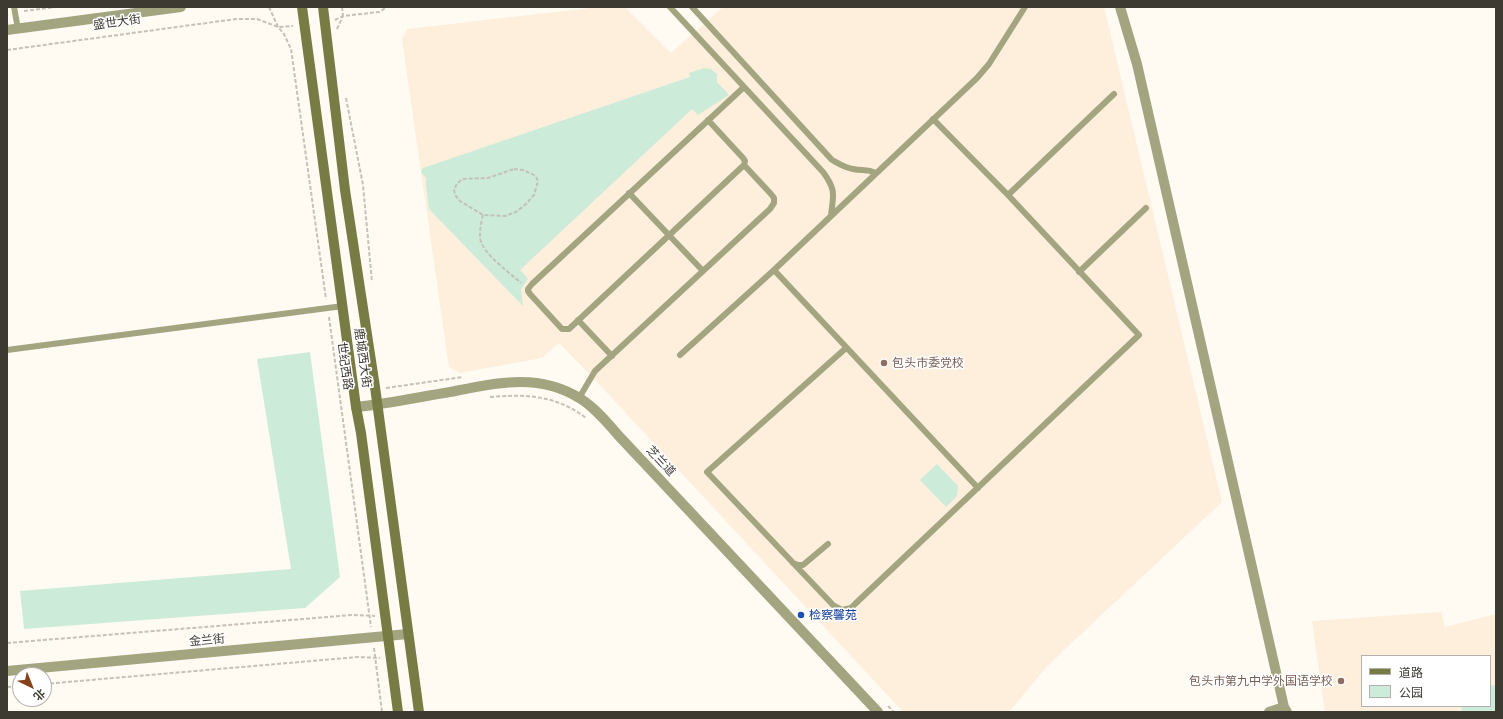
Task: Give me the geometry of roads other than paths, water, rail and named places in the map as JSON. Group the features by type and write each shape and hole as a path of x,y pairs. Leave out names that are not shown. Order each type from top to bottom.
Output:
{"main road":[{"name":"鹿城西大街","path":"302,7 356,407 360,422 398,712"},
{"name":"鹿城西大街","path":"323,7 345,190 376,400 419,712"}],"street":[{"name":"盛世大街","path":"7,30 180,7"},
{"path":"1120,7 1137,64 1286,709 1269,712"},
{"name":"芝兰道","path":"356,407 376,400 502,382 546,384 568,392 579,398 594,409 878,712"},
{"name":"金兰街","path":"7,671 408,634"}],"lane":[{"path":"670,7 823,172 833,189 834,197 831,216"},
{"path":"692,7 832,160 846,168 862,170 868,169 876,173"},
{"path":"680,355 774,270 977,78 989,64 1025,7"},
{"path":"14,10 18,29"},
{"path":"744,87 532,284 528,289 530,294 562,329 569,329 744,165"},
{"path":"1008,195 1114,94"},
{"path":"846,348 707,472 833,605 842,610 846,610 855,604 1139,335 1008,195 933,119"},
{"path":"579,398 595,371 770,209 774,203 774,198 771,194 744,165 745,161 743,158 708,120"},
{"path":"629,193 703,271"},
{"path":"1079,272 1146,208"},
{"path":"774,270 978,488"},
{"path":"7,350 343,306"},
{"path":"578,320 612,356"},
{"path":"793,564 803,565 828,544"}],"place":[{"name":"包头市委党校","path":"884,363"},
{"name":"检察馨苑","path":"801,615"},
{"name":"包头市第九中学外国语学校","path":"1341,681"}]}
